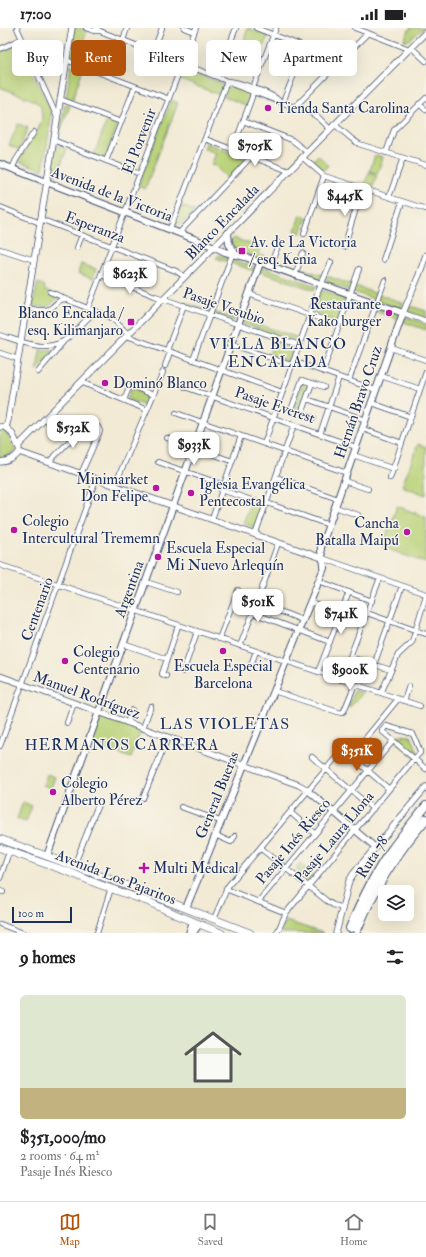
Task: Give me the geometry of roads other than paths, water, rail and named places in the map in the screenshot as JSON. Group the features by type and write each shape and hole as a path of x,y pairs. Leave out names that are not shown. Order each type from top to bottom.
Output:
{"highway":[{"name":"Ruta 78","path":"426,806 384,860 364,896 354,929 384,874 397,854 426,819"}],"main road":[{"name":"Avenida de la Victoria","path":"0,164 215,247 222,248 260,263 404,313"},
{"path":"228,233 229,244 233,253"},
{"name":"Argentina","path":"47,856 260,263"},
{"name":"Hernán Bravo Cruz","path":"322,558 321,549 335,507 404,313"},
{"name":"General Bueras","path":"186,908 214,835 324,566 322,558"},
{"name":"Avenida Los Pajaritos","path":"0,840 74,866 250,933"},
{"name":"Avenida Los Pajaritos","path":"0,848 149,902 221,933"},
{"path":"47,856 49,865"},
{"path":"189,933 191,926 202,918 213,919"},
{"path":"193,933 196,923"}],"street":[{"path":"17,28 57,117"},
{"path":"72,28 8,422 3,427 9,430 19,449 49,462 426,594 411,644 398,655 381,693"},
{"path":"86,28 94,31 100,31"},
{"path":"96,28 123,40 127,28"},
{"path":"158,40 162,28"},
{"path":"184,28 195,30"},
{"path":"217,77 236,28"},
{"path":"256,28 286,40"},
{"path":"233,149 276,28"},
{"path":"355,28 410,48 426,61"},
{"name":"El Porvenir","path":"191,40 195,30"},
{"name":"Blanco Encalada","path":"0,462 17,456 19,449 81,382 426,32"},
{"path":"357,44 368,33"},
{"path":"0,48 22,39"},
{"path":"66,60 168,99"},
{"path":"198,69 234,85 273,96 278,100 314,115 330,129"},
{"name":"El Porvenir","path":"88,308 177,76"},
{"path":"283,102 293,76"},
{"path":"295,107 326,76"},
{"path":"170,230 227,81"},
{"path":"106,161 135,86"},
{"path":"386,152 395,128 426,98"},
{"path":"60,99 121,122"},
{"path":"419,104 426,110"},
{"path":"243,121 292,140 307,152"},
{"path":"334,124 357,143 426,165"},
{"path":"12,169 34,132"},
{"path":"205,139 288,171"},
{"path":"53,140 140,174"},
{"path":"179,233 251,157"},
{"path":"302,157 324,176 426,209"},
{"path":"389,197 403,158"},
{"path":"304,234 324,176"},
{"path":"344,247 362,189"},
{"path":"384,260 402,202"},
{"name":"Esperanza","path":"0,207 82,235 176,271 185,277"},
{"path":"76,248 82,235"},
{"path":"270,266 278,243"},
{"path":"0,249 34,260"},
{"path":"193,360 233,253"},
{"path":"295,275 303,253"},
{"name":"Hernán Bravo Cruz","path":"404,313 426,255"},
{"path":"264,444 292,363 331,262"},
{"path":"323,371 359,269"},
{"name":"Pasaje Vesubio","path":"101,275 299,345"},
{"path":"349,380 385,280"},
{"path":"50,292 114,319 127,335 282,392"},
{"path":"249,294 339,325"},
{"path":"26,308 46,310 51,308 58,301 64,299"},
{"path":"165,366 184,305"},
{"path":"38,372 59,349 64,341 96,311"},
{"name":"Avenida de la Victoria","path":"404,313 426,321"},
{"path":"0,335 26,344 45,347 64,341"},
{"path":"231,344 323,371 376,390"},
{"path":"391,348 426,360"},
{"path":"0,353 18,359"},
{"path":"115,485 163,372"},
{"path":"390,478 426,372"},
{"path":"381,376 420,389"},
{"path":"320,434 339,377"},
{"path":"314,418 291,410 302,380 324,387"},
{"path":"81,382 147,410"},
{"path":"301,414 312,383"},
{"path":"124,400 130,385 153,395"},
{"name":"Pasaje Everest","path":"185,387 356,447"},
{"path":"306,399 366,420"},
{"path":"372,403 411,417"},
{"path":"176,413 347,473"},
{"path":"49,462 87,424 91,424 98,427 100,432 81,474"},
{"path":"255,535 294,425"},
{"path":"363,429 402,443"},
{"path":"212,519 242,436"},
{"path":"167,438 232,461"},
{"path":"353,455 394,469"},
{"path":"158,462 266,504 329,525"},
{"path":"276,477 338,499"},
{"name":"Centenario","path":"0,746 96,479"},
{"path":"344,481 368,489"},
{"path":"335,507 358,515"},
{"path":"240,646 278,543"},
{"path":"0,565 420,706"},
{"path":"341,680 380,578"},
{"path":"318,581 372,601"},
{"path":"146,582 177,592"},
{"path":"374,665 402,586"},
{"path":"219,639 238,590"},
{"path":"318,672 349,592"},
{"path":"257,602 302,620"},
{"path":"310,602 340,614"},
{"path":"253,613 330,642"},
{"path":"367,613 426,634"},
{"path":"166,676 162,674 178,626"},
{"path":"183,672 197,632"},
{"path":"123,644 167,659"},
{"path":"251,664 256,651"},
{"path":"350,657 391,670"},
{"name":"Manuel Rodríguez","path":"0,676 127,723 144,727 295,784 307,791 375,847"},
{"path":"274,691 341,714 344,712 355,684"},
{"path":"404,701 409,686"},
{"path":"350,756 398,699"},
{"path":"66,723 74,703"},
{"name":"Manuel Rodríguez","path":"144,727 151,706"},
{"path":"127,723 132,710"},
{"path":"414,759 420,751 413,734 386,726 382,732 393,741 414,759 426,769"},
{"path":"143,798 168,737"},
{"name":"Pasaje Inés Riesco","path":"258,902 393,741"},
{"path":"336,743 389,789"},
{"path":"213,919 226,889 343,749"},
{"path":"312,757 373,809"},
{"name":"Pasaje Laura Llona","path":"277,933 286,913 414,759"},
{"path":"336,933 352,876 356,869 426,787"},
{"path":"74,866 99,802"},
{"path":"181,807 220,821"},
{"path":"290,812 315,834"},
{"path":"214,835 231,842 235,836"},
{"path":"260,848 330,903 342,908"},
{"path":"0,878 9,852"},
{"path":"97,933 111,888"},
{"path":"226,889 286,913"},
{"path":"0,924 23,932"}],"place":[{"name":"Tienda Santa Carolina","path":"268,108"},
{"name":"Av. de La Victoria / esq. Kenia","path":"242,251"},
{"name":"Restaurante Kako burger","path":"389,313"},
{"name":"Blanco Encalada / esq. Kilimanjaro","path":"131,322"},
{"name":"Dominó Blanco","path":"105,383"},
{"name":"Minimarket Don Felipe","path":"156,488"},
{"name":"Iglesia Evangélica Pentecostal","path":"191,493"},
{"name":"Colegio Intercultural Trememn","path":"14,530"},
{"name":"Cancha Batalla Maipú","path":"407,532"},
{"name":"Escuela Especial Mi Nuevo Arlequín","path":"158,557"},
{"name":"Escuela Especial Barcelona","path":"223,651"},
{"name":"Colegio Centenario","path":"65,661"},
{"name":"Colegio Alberto Pérez","path":"53,792"},
{"name":"Multi Medical","path":"144,868"}],"district":[{"name":"VILLA BLANCO ENCALADA","path":"278,352"},
{"name":"LAS VIOLETAS","path":"225,723"},
{"name":"HERMANOS CARRERA","path":"122,744"}]}
